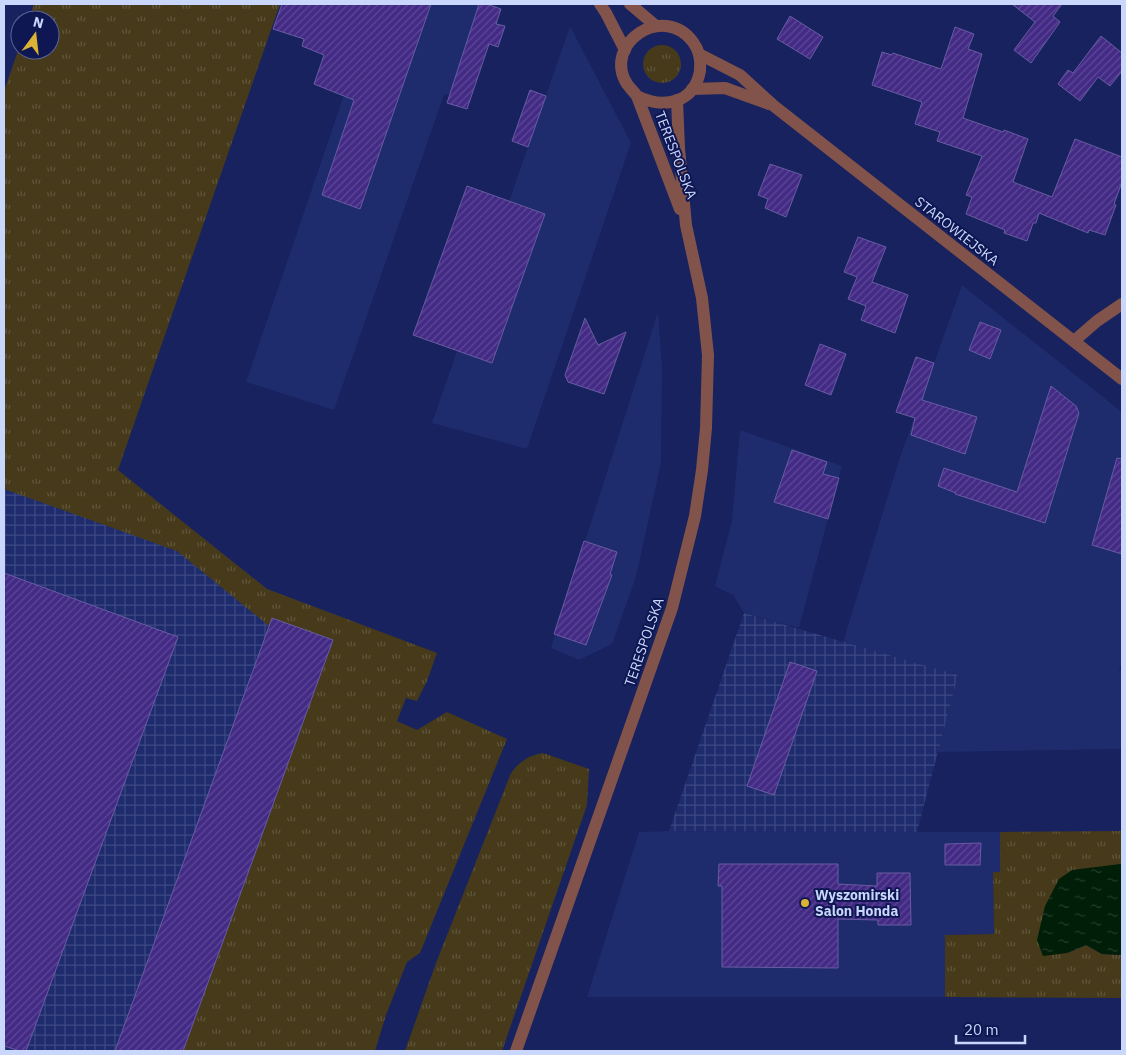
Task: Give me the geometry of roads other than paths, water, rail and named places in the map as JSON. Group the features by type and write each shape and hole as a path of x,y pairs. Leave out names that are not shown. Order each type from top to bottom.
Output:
{"street":[{"path":"600,4 625,50"},
{"path":"630,4 656,26"},
{"path":"656,26 673,27 682,31 690,38 699,54 700,73 692,89 677,100 660,104 648,102 637,96 627,84 623,74 622,63 625,50 631,40 640,32 656,26"},
{"name":"STAROWIEJSKA","path":"699,54 740,75 774,106 1122,379"},
{"name":"STAROWIEJSKA","path":"692,89 726,88 774,106"},
{"name":"TERESPOLSKA","path":"637,96 686,225"},
{"name":"TERESPOLSKA","path":"516,1051 672,608 695,516 706,428 708,355 702,298 686,225 677,100"},
{"path":"1074,341 1122,304"}],"water":[{"path":"1122,865 1122,955 1102,954 1086,945 1067,953 1043,956 1037,940 1045,906 1059,879 1072,870"}],"place":[{"name":"Wyszomirski Salon Honda","path":"805,903"}]}
